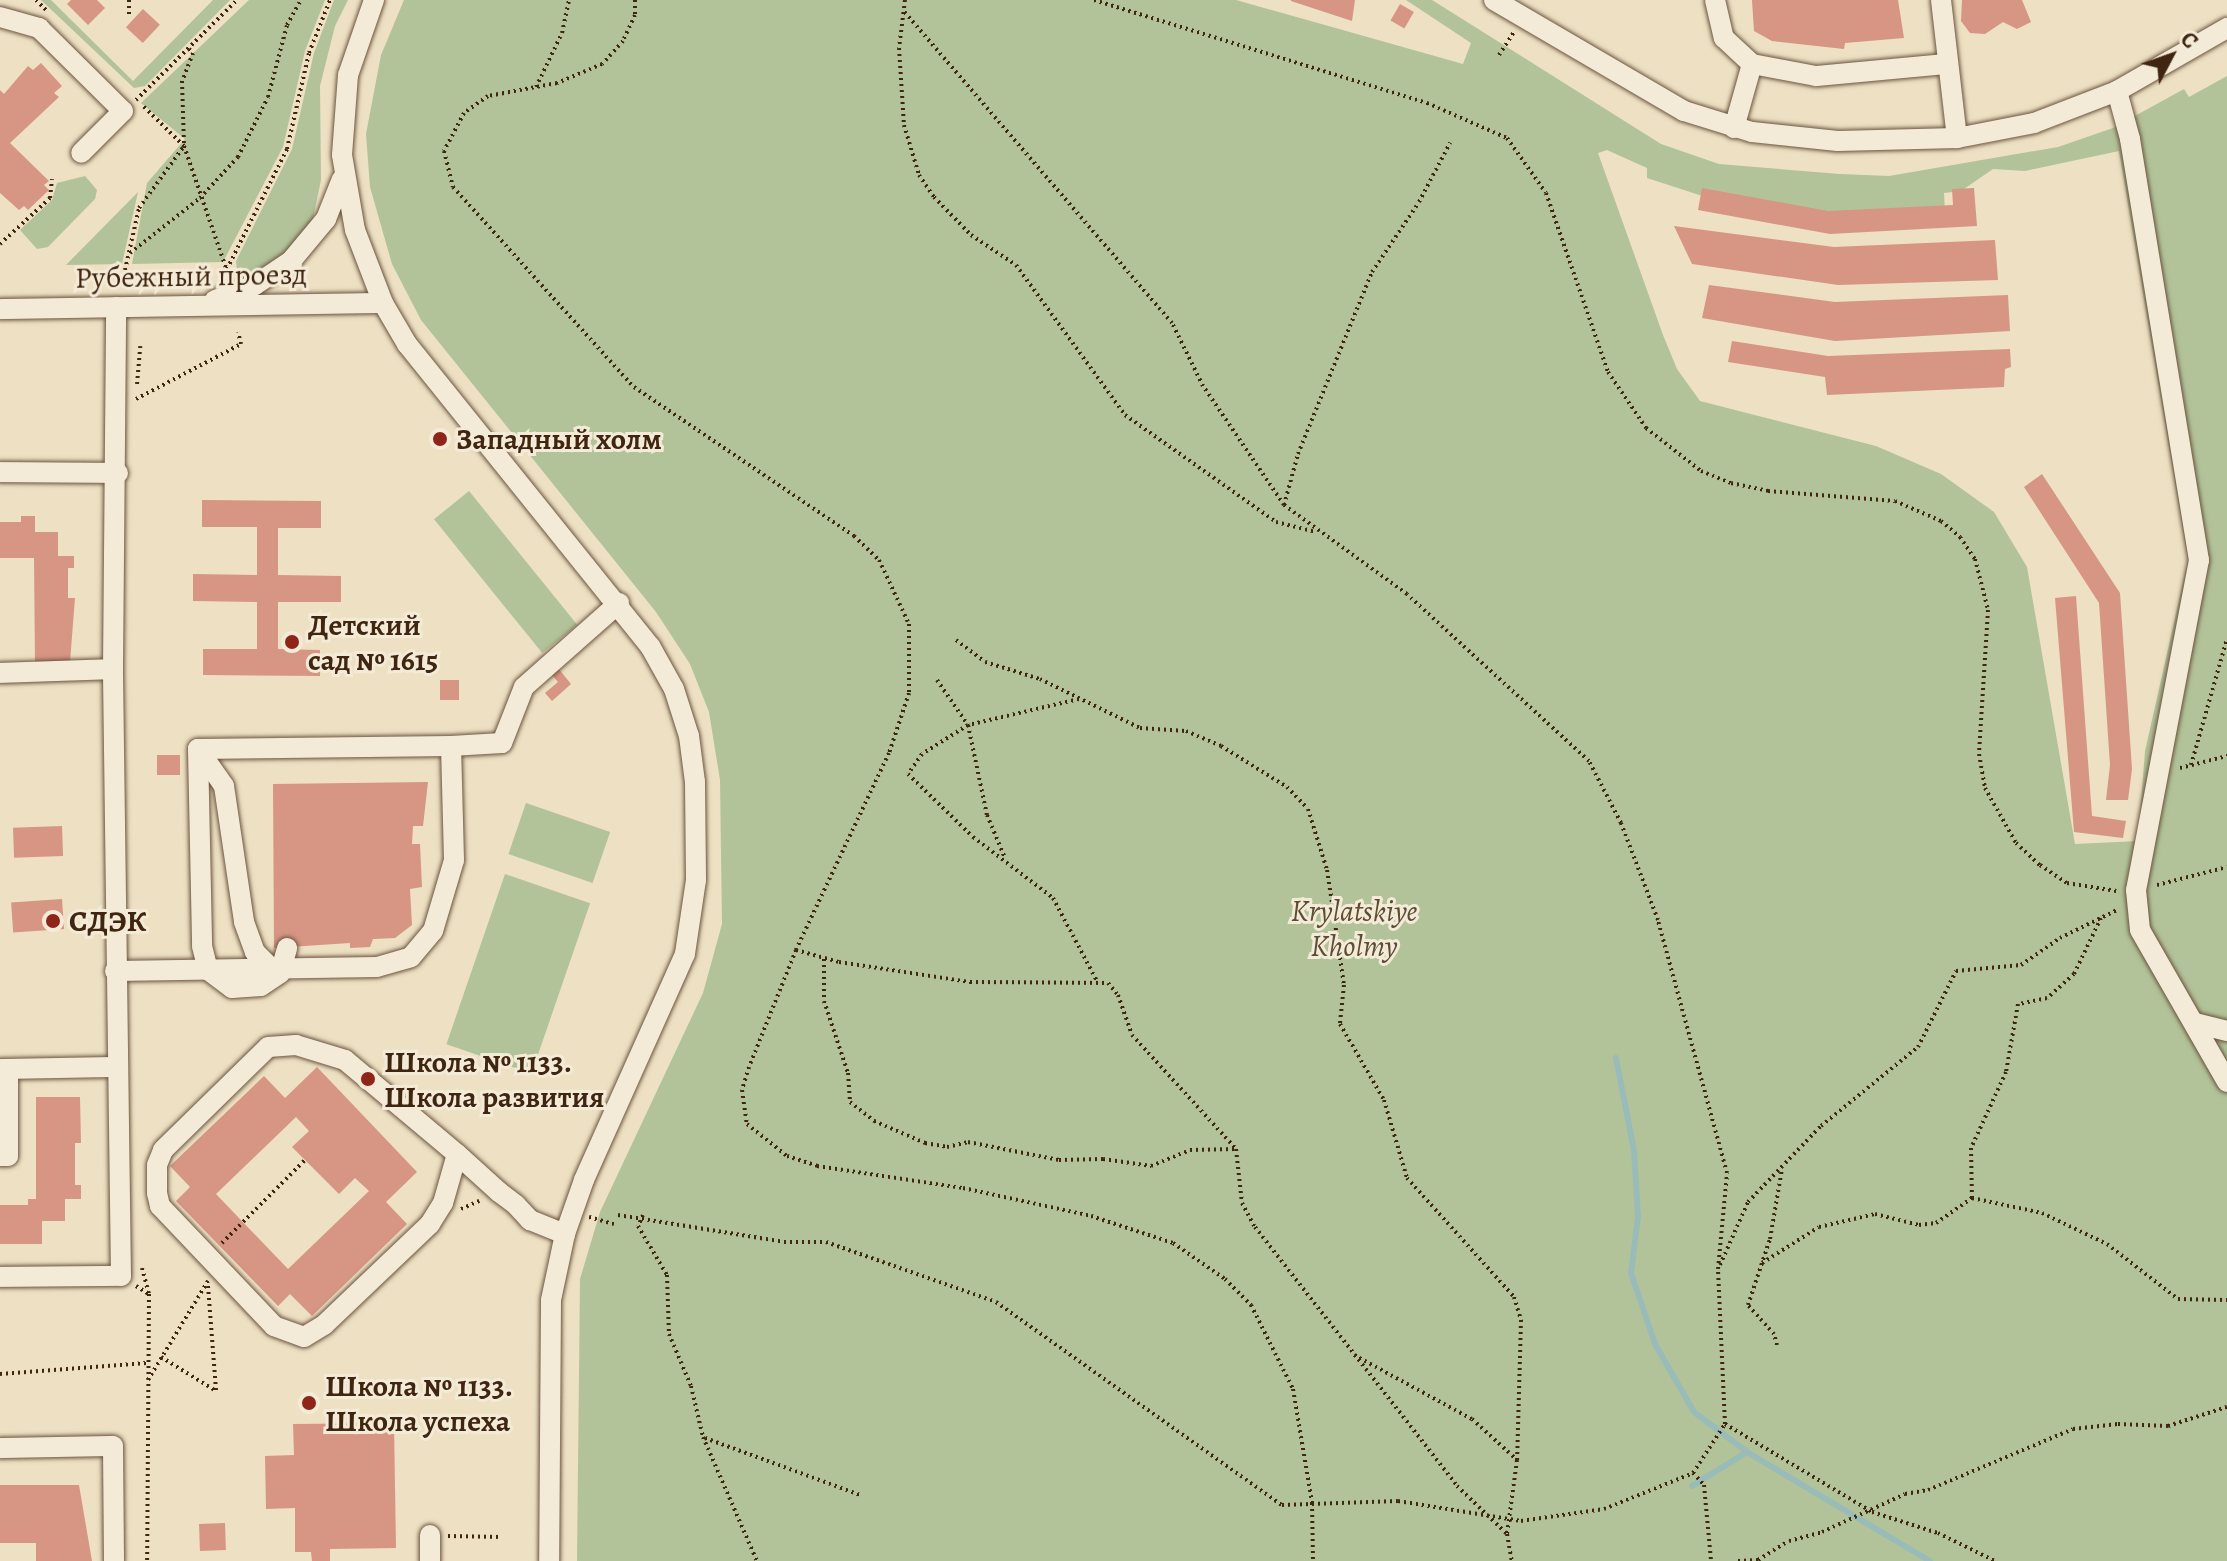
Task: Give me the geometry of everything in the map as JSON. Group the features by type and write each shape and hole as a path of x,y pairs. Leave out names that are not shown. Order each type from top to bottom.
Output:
{"street":[{"path":"374,0 348,75 344,173 355,230 383,303 407,344 619,603 674,689 689,736 697,828 693,918 672,988 565,1234 551,1300 548,1348 549,1561"},
{"path":"1494,0 1651,95 1734,128 1838,141 1957,138 2034,123 2117,91 2227,28"},
{"path":"1715,0 1724,38 1752,64 1816,76 1946,64"},
{"path":"1941,0 1946,64 1957,138"},
{"path":"0,17 39,28 130,105 81,153"},
{"path":"1734,128 1752,64"},
{"path":"2117,91 2130,139 2199,560 2136,890 2140,930 2227,1082"},
{"path":"196,306 255,285 291,261 326,219 344,173"},
{"name":"Рубежный проезд","path":"0,309 383,303"},
{"path":"0,1277 121,1276 113,669 118,473 116,307"},
{"path":"0,472 118,473"},
{"path":"198,749 502,743 524,687 619,603"},
{"path":"0,673 113,669"},
{"path":"115,971 377,967 411,957 433,931 454,860 451,746"},
{"path":"198,749 202,946 208,970 232,988 261,986 280,973 287,948"},
{"path":"198,749 224,786 244,922 255,952 272,969"},
{"path":"2195,1023 2227,1031"},
{"path":"457,1154 447,1191 430,1224 324,1325 304,1337 274,1326 160,1206 157,1165 163,1150 268,1047 296,1045 345,1060 457,1154 530,1220 565,1234"},
{"path":"0,1156 8,1156 4,1069 116,1067"},
{"path":"0,1448 113,1446 114,1561"},
{"path":"430,1535 430,1561"}],"path":[{"path":"129,0 129,17"},
{"path":"184,146 130,105 237,0"},
{"path":"128,254 200,198 238,157 255,125 287,25 301,0"},
{"path":"189,49 193,53 182,81 184,146 227,269 287,149 309,53 330,0"},
{"path":"536,87 562,33 569,0"},
{"path":"635,0 635,15 623,41 602,64 536,87 488,96 464,113 451,132 444,151 447,169 465,205 634,387 854,536 879,560 909,624 909,693 889,753 796,950 742,1090 747,1124 761,1140 817,1166 963,1188 1091,1216 1173,1243 1225,1279 1251,1305 1270,1337 1293,1389 1312,1503 1313,1561"},
{"path":"905,0 899,48 904,125 919,175 934,197 971,235 1016,265 1125,415 1276,522 1319,532"},
{"path":"1094,0 1427,103 1507,138 1546,193 1608,372 1646,428 1701,471 1731,483 1895,501 1941,521 1960,537 1975,559 1988,610 1979,754 1985,788 1998,818 2016,843 2067,883 2098,891 2136,890 2227,867"},
{"path":"618,1215 643,1215 784,1242 826,1242 996,1302 1281,1505 1398,1501 1512,1519 1604,1509 1693,1473 1725,1424 1718,1269 1727,1173 1658,920 1621,823 1589,761 1407,594 1284,505 1203,386 1172,323 904,11"},
{"path":"1284,505 1298,454 1372,272 1419,202 1450,143"},
{"path":"125,270 139,208 184,146"},
{"path":"0,244 50,198 52,179"},
{"path":"136,399 241,344 238,332"},
{"path":"2191,765 2227,639"},
{"path":"956,640 985,662 1040,679 1140,728 1186,731 1221,746 1287,787 1308,809 1334,916 1344,985 1340,1024 1384,1100 1407,1178 1514,1297 1521,1320 1517,1460 1512,1519 1507,1534 1512,1561"},
{"path":"937,680 968,725 987,815 1005,859"},
{"path":"1079,699 968,725 922,754 908,774 973,837 1053,898 1098,983"},
{"path":"2158,773 2227,756"},
{"path":"1718,1269 1748,1202 1821,1126 1918,1047 1956,971 2021,965 2127,905 2136,890"},
{"path":"1972,1198 1971,1148 2006,1072 2018,1004 2047,998 2074,974 2101,918"},
{"path":"796,950 824,959 970,982 1108,983 1118,995 1132,1035 1236,1149 1242,1203 1255,1227 1352,1354 1381,1383 1457,1486 1507,1534"},
{"path":"824,959 824,1001 848,1073 850,1102 874,1121 925,1143 947,1147 968,1142 1059,1160 1103,1159 1151,1166 1190,1150 1236,1149"},
{"path":"161,1357 216,1391 208,1257 305,1160"},
{"path":"1777,1345 1774,1334 1748,1305 1762,1263 1782,1167"},
{"path":"430,1224 499,1192"},
{"path":"1762,1263 1819,1227 1875,1214 1919,1225 1936,1223 1972,1198 2042,1213 2107,1244 2178,1299 2227,1300"},
{"path":"643,1215 638,1226 655,1248 667,1275 669,1334 691,1386 703,1437 757,1561"},
{"path":"121,1276 149,1294 147,1561"},
{"path":"146,1382 208,1282"},
{"path":"1352,1354 1472,1419 1517,1460"},
{"path":"0,1374 147,1363"},
{"path":"1738,1561 1758,1560 1789,1541 1850,1521 2073,1429 2118,1424 2168,1426 2227,1407"},
{"path":"1725,1424 1872,1512 1938,1533 1995,1561"},
{"path":"703,1437 860,1495"},
{"path":"1693,1473 1704,1485 1711,1561"},
{"path":"430,1535 502,1537"}],"green space":[{"path":"41,0 51,0 133,81 213,0 230,0 145,86 134,88"},
{"path":"249,0 325,0 305,51 283,147 223,262 132,264 147,183 185,139 141,103"},
{"path":"334,0 348,0 335,26 320,86 321,180 312,223 304,239 249,281 238,281 236,261 292,149 314,53"},
{"name":"Krylatskiye Kholmy","path":"404,0 1236,0 1463,64 1471,43 1406,0 1432,0 1661,144 1719,164 1889,176 2058,147 2113,128 2184,89 2189,97 2227,76 2227,1561 577,1561 580,1279 600,1212 703,993 722,924 720,780 709,712 690,664 656,612 421,320 392,264 370,187 366,134 381,55","holes":["1607,150 1647,168 1647,178 1727,204 1820,216 1945,214 1944,193 1961,191 1993,169 2025,171 2119,151 2188,560 2145,751 2138,841 2075,844 2027,567 1994,512 1941,474 1876,446 1700,401 1677,369 1663,335 1598,153"]},
{"path":"85,176 97,190 95,199 48,247 37,249 20,230 52,200 57,183"},
{"path":"138,192 122,264 66,265"},
{"path":"469,491 577,625 542,653 434,519"},
{"path":"526,803 610,832 593,883 508,854"},
{"path":"505,874 590,903 531,1073 446,1044"}],"building":[{"path":"71,0 97,0 105,8 88,25 67,4"},
{"path":"1291,0 1355,0 1352,21 1291,1"},
{"path":"1752,0 1898,0 1904,38 1845,43 1844,49 1772,41 1754,31"},
{"path":"1962,0 2022,0 2031,22 2017,29 2003,22 1985,34 1970,33 1961,21"},
{"path":"1400,4 1414,12 1404,28 1390,20"},
{"path":"143,9 160,25 143,43 126,27"},
{"path":"41,63 62,86 54,93 59,97 10,143 49,181 44,185 49,190 28,210 24,206 19,210 0,193 0,90 4,94 28,66 33,70"},
{"path":"1702,188 1828,211 1953,205 1952,189 1974,188 1977,226 1830,234 1698,210"},
{"path":"1674,226 1834,247 1995,240 1998,280 1838,285 1692,264"},
{"path":"1709,285 1835,302 2008,295 2010,331 1835,341 1702,318"},
{"path":"1732,341 1828,356 2010,349 2011,367 2005,369 2004,387 1827,395 1825,377 1728,362"},
{"path":"2042,474 2120,593 2132,769 2128,800 2106,800 2110,765 2099,603 2024,487"},
{"path":"202,500 321,501 321,528 278,528 278,575 341,576 341,602 278,602 278,649 320,650 320,676 203,675 203,649 257,649 257,602 193,601 193,574 257,575 257,527 202,527"},
{"path":"21,516 35,516 35,532 58,532 58,556 74,556 74,568 68,568 68,598 75,598 70,662 35,663 34,558 0,558 0,522 21,522"},
{"path":"2076,596 2092,816 2126,821 2123,838 2074,832 2055,598"},
{"path":"558,668 571,684 552,701 545,693 558,682 551,674"},
{"path":"440,680 459,680 459,700 440,700"},
{"path":"157,755 180,755 180,775 157,775"},
{"path":"428,782 423,826 413,826 412,844 420,844 422,887 410,889 412,925 395,938 373,939 370,947 350,948 350,943 274,948 273,784"},
{"path":"62,826 63,856 14,858 13,828"},
{"path":"62,899 64,929 13,932 11,903"},
{"path":"317,1067 417,1172 386,1202 407,1224 312,1316 290,1294 278,1306 176,1201 190,1187 170,1166 264,1076 285,1098","holes":["296,1117 309,1131 292,1147 339,1194 355,1178 369,1191 288,1269 216,1194"]},
{"path":"36,1097 80,1097 81,1143 75,1143 75,1185 81,1185 81,1199 65,1199 65,1221 42,1221 42,1244 0,1244 0,1205 28,1205 28,1199 36,1199"},
{"path":"394,1423 396,1548 330,1549 330,1561 312,1561 311,1552 295,1552 295,1508 266,1509 265,1456 294,1455 293,1424"},
{"path":"0,1485 79,1485 92,1561 36,1561 36,1543 0,1543"},
{"path":"225,1523 226,1550 200,1551 199,1524"}],"waterway":[{"path":"1616,1058 1634,1151 1638,1216 1631,1273 1655,1344 1694,1412 1747,1452"},
{"path":"1692,1486 1747,1452 1930,1561"}],"place":[{"name":"Западный холм","path":"440,439"},
{"name":"Детский сад № 1615","path":"292,642"},
{"name":"СДЭК","path":"53,921"},
{"name":"Школа № 1133. Школа развития","path":"368,1079"},
{"name":"Школа № 1133. Школа успеха","path":"309,1403"}]}
